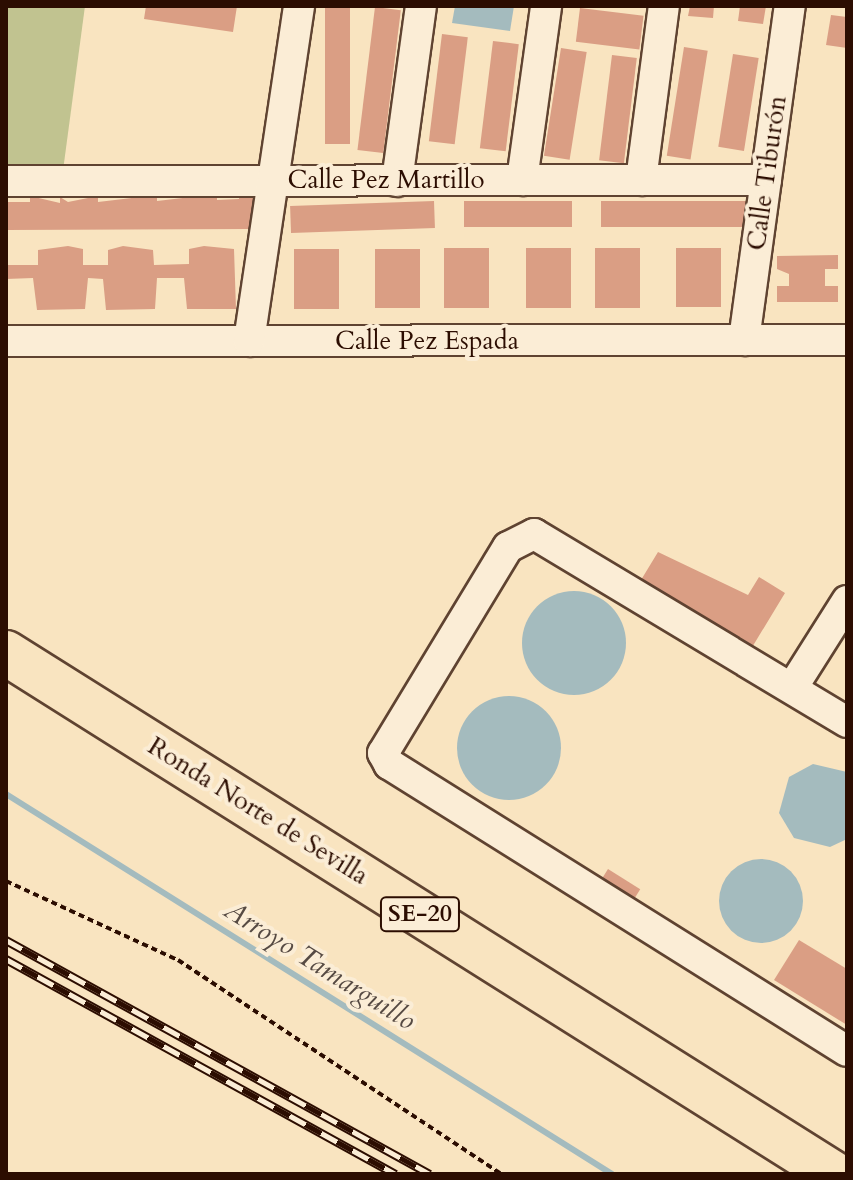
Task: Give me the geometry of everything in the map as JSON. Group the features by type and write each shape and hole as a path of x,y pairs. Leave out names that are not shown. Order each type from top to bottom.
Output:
{"highway":[{"name":"Ronda Norte de Sevilla","path":"6,653 834,1174"},
{"name":"Ronda Norte de Sevilla","path":"6,683 786,1174"},
{"path":"679,1077 847,1169"}],"street":[{"path":"249,341 299,6"},
{"path":"397,181 421,6"},
{"path":"522,180 546,6"},
{"path":"641,180 664,6"},
{"name":"Calle Tiburón","path":"744,340 790,6"},
{"name":"Calle Pez Martillo","path":"6,181 766,180"},
{"name":"Calle Pez Espada","path":"6,341 847,340"},
{"path":"847,722 534,534 508,547 383,753 389,764 847,1051"},
{"path":"792,688 847,601"}],"path":[{"path":"6,881 178,960 501,1174"}],"green space":[{"path":"6,6 85,6 62,178 6,177"}],"water":[{"path":"455,6 514,6 510,31 452,23"},
{"path":"574,591 594,595 611,606 622,623 626,643 622,663 611,680 594,691 574,695 554,691 537,680 526,663 522,643 526,623 537,606 554,595"},
{"path":"509,696 529,700 546,711 557,728 561,748 557,768 546,785 529,796 509,800 489,796 472,785 461,768 457,748 461,728 472,711 489,700"},
{"path":"813,764 847,772 847,839 830,847 794,838 779,813 789,777"},
{"path":"761,859 777,862 791,871 800,885 803,901 800,917 791,931 777,940 761,943 745,940 731,931 722,917 719,901 722,885 731,871 745,862"}],"building":[{"path":"146,6 237,6 233,32 144,19"},
{"path":"325,6 350,6 350,144 325,144"},
{"path":"690,6 714,6 713,18 688,16"},
{"path":"740,6 766,6 763,24 738,21"},
{"path":"375,7 401,10 383,153 357,150"},
{"path":"580,8 644,16 639,50 576,42"},
{"path":"831,15 847,17 847,48 826,45"},
{"path":"442,34 468,37 455,144 429,141"},
{"path":"493,41 519,44 506,151 480,148"},
{"path":"684,47 708,51 690,159 667,156"},
{"path":"561,48 587,52 570,160 544,156"},
{"path":"733,54 759,58 744,151 718,147"},
{"path":"612,55 637,58 624,163 599,160"},
{"path":"239,193 257,199 249,229 6,230 6,202 30,202 30,196 60,203 60,197 68,202 98,196 98,202 157,195 157,201 217,194 217,200 239,199"},
{"path":"434,201 435,228 291,233 290,206"},
{"path":"464,201 572,201 572,227 464,227"},
{"path":"601,201 746,201 746,227 601,227"},
{"path":"68,246 83,249 83,265 108,265 108,250 123,246 153,250 154,265 189,264 189,249 204,246 234,249 236,309 187,309 184,278 157,278 155,309 106,310 103,279 88,278 85,309 37,310 33,278 6,279 6,265 38,265 38,250"},
{"path":"444,248 489,248 489,308 444,308"},
{"path":"526,248 571,248 571,308 526,308"},
{"path":"595,248 640,248 640,308 595,308"},
{"path":"676,248 721,248 721,307 676,307"},
{"path":"294,249 339,249 339,309 294,309"},
{"path":"375,249 420,249 420,308 375,308"},
{"path":"838,255 838,269 825,269 825,286 838,286 838,302 777,302 777,286 789,286 789,274 777,269 777,256"},
{"path":"658,552 748,595 759,577 785,593 751,649 641,580"},
{"path":"608,869 640,889 632,903 600,883"},
{"path":"799,940 847,969 847,1025 774,980"}],"waterway":[{"name":"Arroyo Tamarguillo","path":"6,794 612,1174"}],"railway":[{"path":"6,940 430,1174"},
{"path":"6,959 396,1174"}]}
